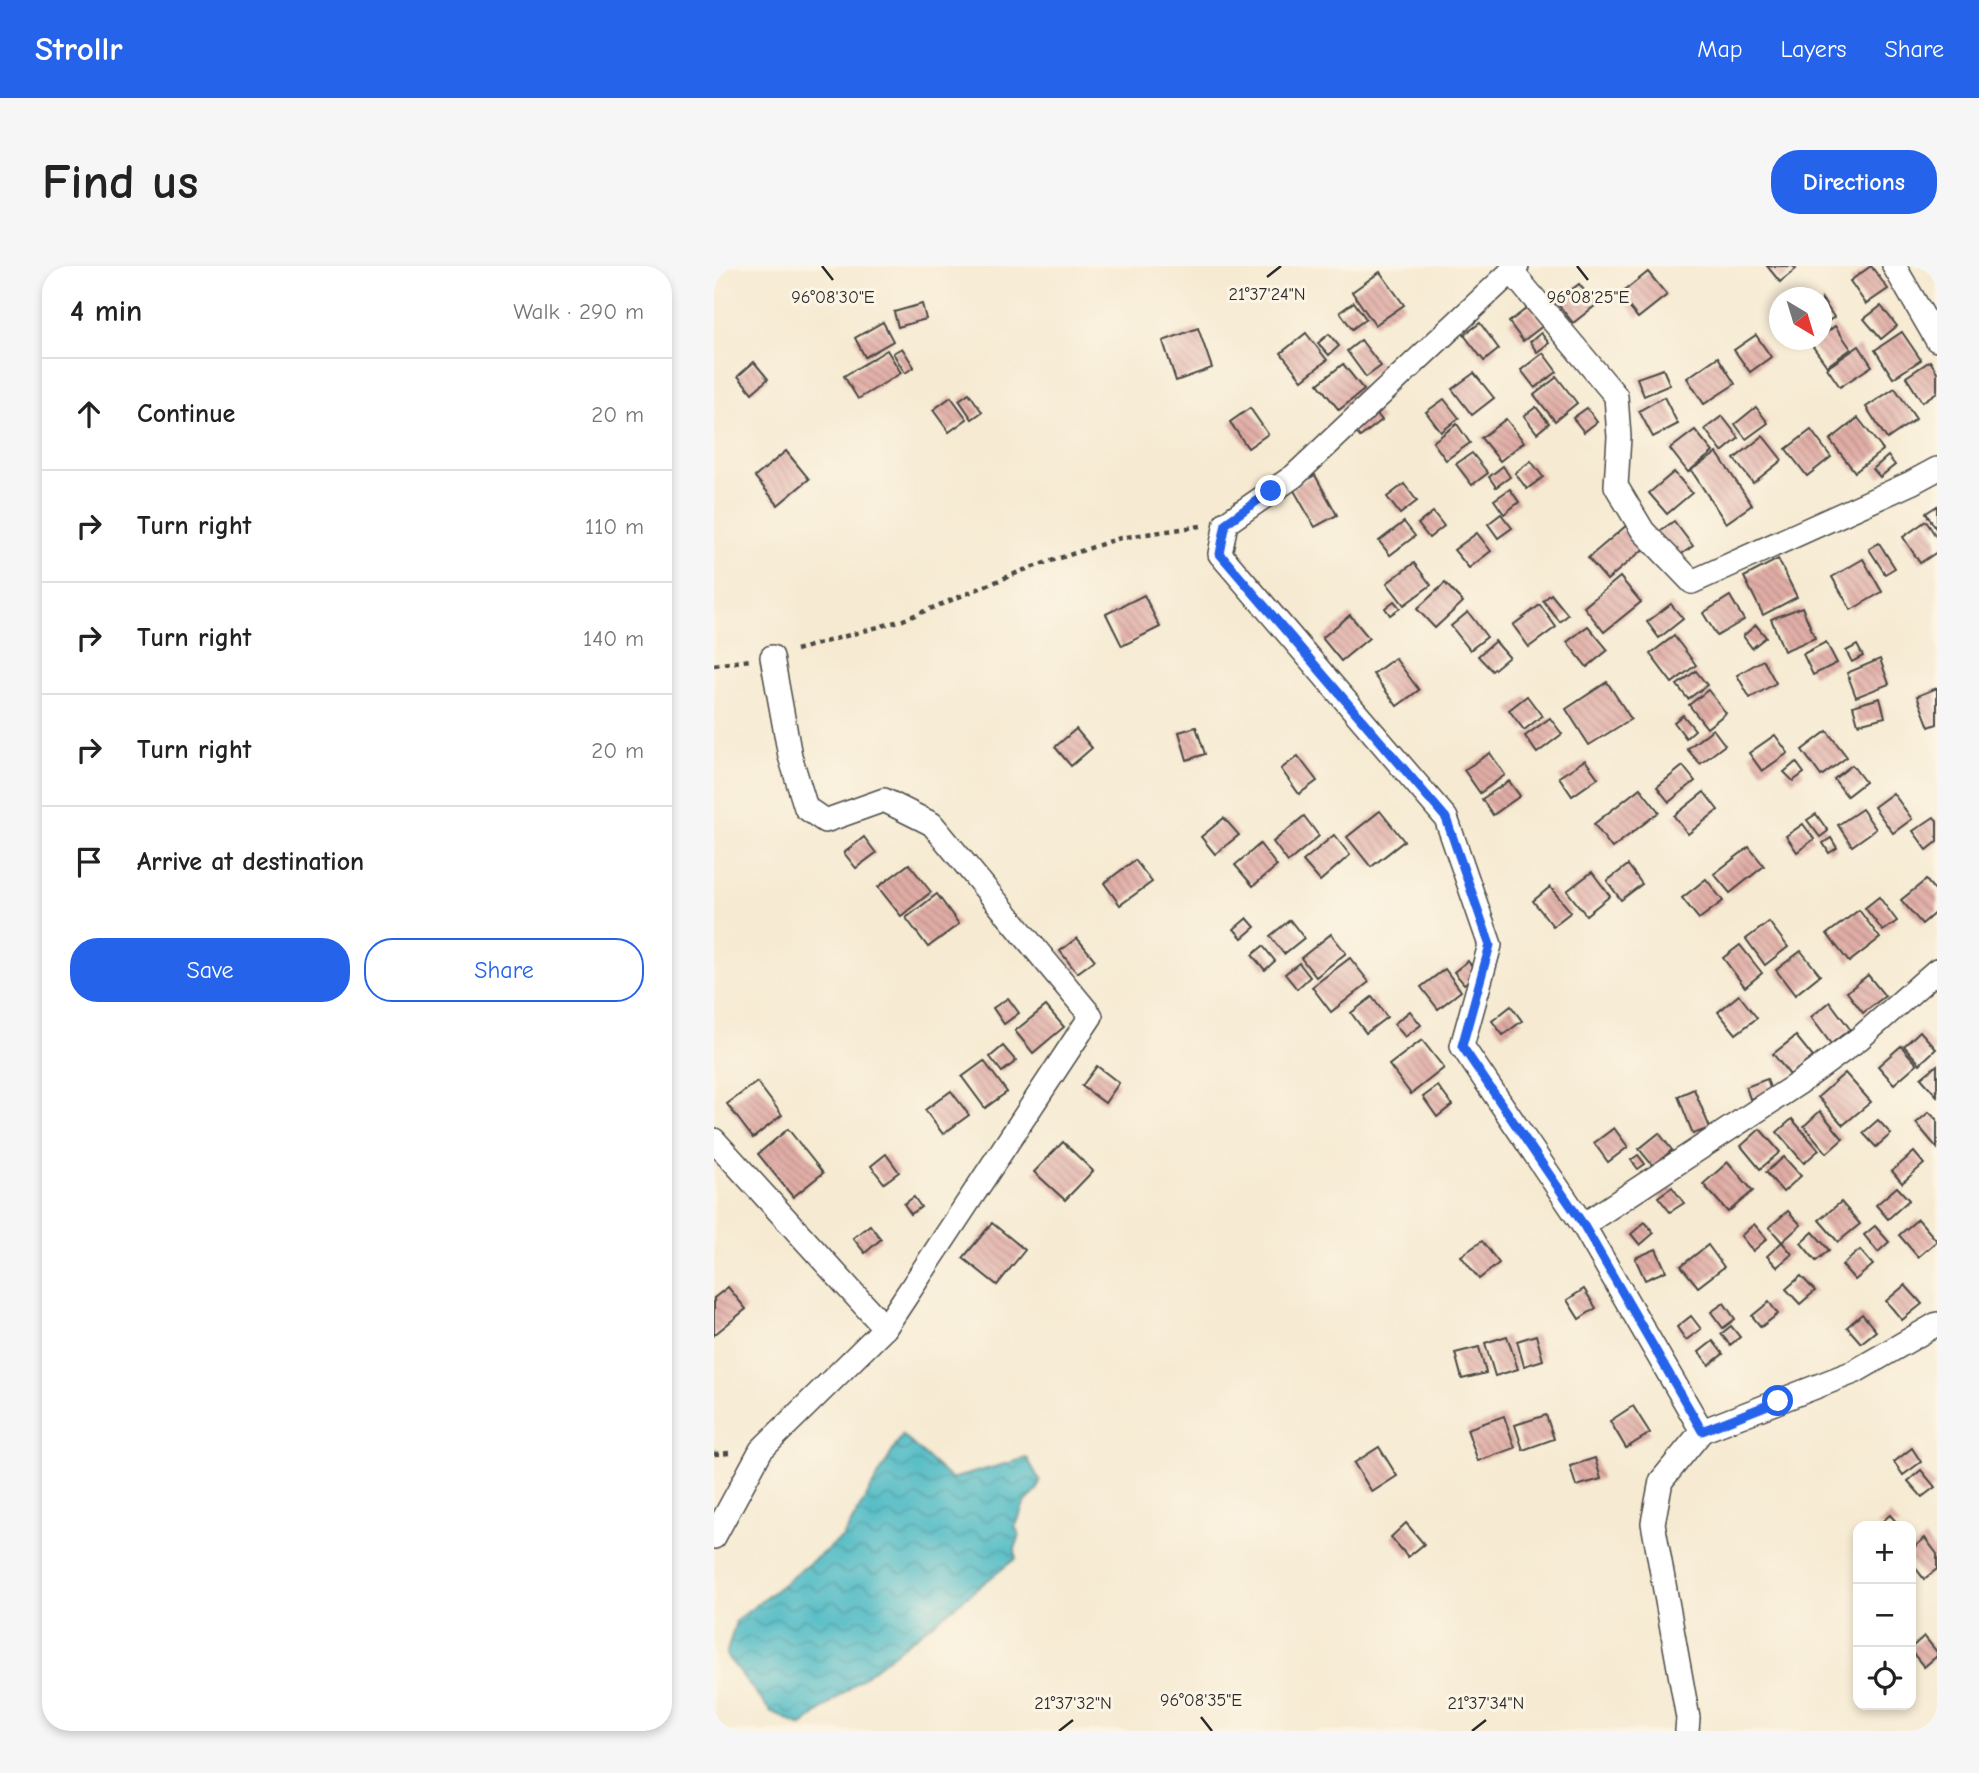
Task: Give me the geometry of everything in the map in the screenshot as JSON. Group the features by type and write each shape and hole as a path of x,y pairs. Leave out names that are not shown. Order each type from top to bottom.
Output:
{"street":[{"path":"1894,266 1937,340"},
{"path":"1702,1431 1583,1224 1462,1046 1490,945 1446,818 1220,554 1226,523 1294,475 1514,269 1616,396 1619,437 1616,486 1643,531 1692,582 1912,483 1937,469"},
{"path":"714,1537 761,1450 884,1328 1091,1016 932,824 884,800 825,821 806,808 790,756 772,657"},
{"path":"1583,1224 1809,1076 1860,1038 1937,970"},
{"path":"714,1140 884,1328"},
{"path":"1687,1731 1688,1718 1653,1522 1661,1481 1702,1431 1854,1372 1937,1324"}],"path":[{"path":"714,665 772,657 902,620 1024,570 1120,538 1226,523"}],"water":[{"path":"902,1435 951,1479 1027,1458 1040,1481 1037,1491 1026,1501 1015,1527 1020,1535 1015,1549 1016,1558 801,1726 770,1711 726,1655 736,1621 843,1537"}],"building":[{"path":"1767,266 1793,266 1796,269 1780,282"},
{"path":"1871,266 1888,289 1866,304 1850,281"},
{"path":"1380,272 1404,305 1375,325 1352,292"},
{"path":"1648,272 1667,295 1638,318 1619,295"},
{"path":"1579,284 1596,305 1573,323 1556,302"},
{"path":"1354,302 1366,319 1352,329 1340,312"},
{"path":"922,304 926,319 898,327 894,312"},
{"path":"1530,306 1544,325 1523,341 1509,322"},
{"path":"1881,306 1897,326 1881,339 1864,319"},
{"path":"883,322 893,341 865,357 855,338"},
{"path":"1480,323 1499,349 1484,361 1464,335"},
{"path":"1835,326 1851,349 1827,366 1815,350 1832,350 1832,328"},
{"path":"1198,328 1212,368 1176,381 1163,341"},
{"path":"1902,332 1921,360 1893,378 1875,350"},
{"path":"1306,333 1327,360 1302,380 1281,353"},
{"path":"1541,333 1549,343 1537,352 1530,342"},
{"path":"1329,334 1339,346 1329,355 1318,343"},
{"path":"1756,335 1771,357 1750,372 1734,350"},
{"path":"1361,340 1381,366 1366,377 1347,351"},
{"path":"1859,346 1872,366 1840,387 1827,368"},
{"path":"902,348 914,367 905,373 893,353"},
{"path":"887,350 901,373 858,399 844,376"},
{"path":"1543,353 1557,372 1535,388 1521,370"},
{"path":"1718,357 1735,384 1704,404 1687,378"},
{"path":"1930,361 1937,372 1937,392 1922,402 1906,377"},
{"path":"754,362 768,379 752,393 738,376"},
{"path":"1343,364 1364,390 1339,410 1318,384"},
{"path":"1663,369 1670,385 1644,396 1637,378"},
{"path":"1474,373 1494,398 1472,415 1452,389"},
{"path":"1557,377 1577,403 1555,421 1534,395"},
{"path":"1895,388 1916,419 1887,439 1866,407"},
{"path":"969,393 982,412 972,419 959,400"},
{"path":"951,397 967,419 949,432 933,410"},
{"path":"1664,397 1678,424 1653,437 1639,411"},
{"path":"1444,399 1459,418 1441,432 1426,412"},
{"path":"1536,407 1549,423 1537,433 1524,416"},
{"path":"1756,407 1768,423 1746,439 1735,424"},
{"path":"1250,408 1268,434 1248,448 1230,422"},
{"path":"1587,408 1597,422 1584,432 1573,418"},
{"path":"1373,409 1382,420 1360,437 1352,427"},
{"path":"1722,416 1739,438 1722,452 1705,429"},
{"path":"1858,418 1883,450 1855,472 1830,440"},
{"path":"1506,419 1524,442 1500,461 1481,438"},
{"path":"1457,424 1470,443 1446,460 1433,442"},
{"path":"1695,430 1713,452 1688,472 1670,449"},
{"path":"1811,430 1831,457 1807,476 1786,449"},
{"path":"1763,436 1782,460 1753,483 1734,459"},
{"path":"786,451 809,479 778,505 755,477"},
{"path":"1472,453 1488,473 1472,485 1456,464"},
{"path":"1717,453 1752,505 1726,523 1691,470"},
{"path":"1888,456 1895,465 1880,477 1873,469"},
{"path":"1531,461 1543,477 1527,489 1515,473"},
{"path":"1503,466 1510,477 1496,487 1489,477"},
{"path":"1674,472 1692,493 1667,514 1649,493"},
{"path":"1315,475 1337,515 1315,527 1292,487"},
{"path":"1404,484 1417,501 1400,514 1387,497"},
{"path":"1510,489 1519,502 1504,514 1494,500"},
{"path":"1937,506 1937,530 1926,513"},
{"path":"1433,512 1444,526 1429,538 1418,524"},
{"path":"1501,514 1512,528 1498,538 1488,524"},
{"path":"1674,521 1693,546 1676,558 1657,533"},
{"path":"1926,521 1937,538 1937,552 1920,563 1903,537"},
{"path":"1404,522 1415,536 1390,555 1379,541"},
{"path":"1627,525 1646,547 1607,580 1588,558"},
{"path":"1477,533 1491,551 1469,568 1454,550"},
{"path":"1879,543 1895,568 1885,574 1869,549"},
{"path":"1778,559 1797,597 1763,615 1744,577"},
{"path":"1863,559 1882,592 1851,610 1832,577"},
{"path":"1414,563 1431,585 1404,605 1387,583"},
{"path":"1620,577 1641,602 1604,632 1584,607"},
{"path":"1445,583 1463,602 1435,628 1417,609"},
{"path":"1551,594 1568,615 1560,622 1543,601"},
{"path":"1144,595 1160,627 1122,646 1106,614"},
{"path":"1730,596 1744,620 1717,636 1703,613"},
{"path":"1394,601 1400,608 1390,615 1385,608"},
{"path":"1671,604 1683,619 1659,638 1647,622"},
{"path":"1540,605 1556,627 1529,647 1513,625"},
{"path":"1802,607 1815,638 1784,651 1771,619"},
{"path":"1468,612 1487,637 1470,650 1451,626"},
{"path":"1350,615 1369,638 1341,661 1322,638"},
{"path":"1756,625 1766,637 1752,648 1743,636"},
{"path":"1588,626 1608,650 1587,667 1567,642"},
{"path":"1674,636 1696,665 1672,683 1650,654"},
{"path":"1495,641 1509,657 1492,671 1478,656"},
{"path":"1826,642 1837,663 1813,675 1803,654"},
{"path":"1857,645 1863,656 1852,662 1846,651"},
{"path":"1395,658 1419,690 1397,706 1373,674"},
{"path":"1880,659 1889,684 1856,697 1847,673"},
{"path":"1763,660 1776,683 1750,698 1737,675"},
{"path":"1696,671 1707,685 1688,699 1677,685"},
{"path":"1607,682 1631,719 1589,745 1566,709"},
{"path":"1937,688 1937,724 1929,727 1917,696"},
{"path":"1708,690 1726,713 1707,728 1689,705"},
{"path":"1527,696 1542,716 1524,730 1509,710"},
{"path":"1880,698 1885,717 1858,724 1853,706"},
{"path":"1683,715 1695,730 1686,738 1674,722"},
{"path":"1550,718 1562,734 1537,753 1525,736"},
{"path":"1196,727 1205,754 1187,760 1179,732"},
{"path":"1076,729 1092,748 1071,766 1055,747"},
{"path":"1713,729 1725,745 1700,764 1687,749"},
{"path":"1827,731 1847,757 1821,776 1802,750"},
{"path":"1775,735 1788,753 1762,771 1749,753"},
{"path":"1490,753 1505,775 1480,793 1464,770"},
{"path":"1298,756 1317,781 1299,794 1281,769"},
{"path":"1585,760 1598,778 1572,796 1559,777"},
{"path":"1796,762 1804,773 1793,781 1784,772"},
{"path":"1852,765 1865,782 1847,796 1834,779"},
{"path":"1683,766 1695,781 1669,802 1657,787"},
{"path":"1509,781 1520,796 1493,815 1482,799"},
{"path":"1640,788 1659,812 1612,848 1594,824"},
{"path":"1704,792 1718,810 1688,834 1674,816"},
{"path":"1893,793 1912,819 1893,833 1874,807"},
{"path":"1862,809 1876,829 1852,846 1838,825"},
{"path":"1380,811 1404,841 1371,867 1347,837"},
{"path":"1816,814 1828,831 1820,837 1807,820"},
{"path":"1304,816 1319,836 1288,862 1273,842"},
{"path":"1934,817 1937,821 1937,842 1927,850 1913,831"},
{"path":"1224,818 1239,835 1215,854 1201,837"},
{"path":"1803,824 1814,839 1797,852 1786,836"},
{"path":"1334,835 1350,855 1320,881 1303,861"},
{"path":"864,837 876,853 856,868 844,853"},
{"path":"1831,838 1837,848 1829,853 1823,843"},
{"path":"1260,844 1277,866 1253,886 1235,865"},
{"path":"1749,847 1764,866 1730,893 1714,874"},
{"path":"1135,860 1152,882 1120,905 1104,883"},
{"path":"909,864 931,892 901,916 878,887"},
{"path":"1628,865 1642,884 1621,900 1607,881"},
{"path":"1592,872 1610,896 1586,915 1567,891"},
{"path":"1706,879 1723,901 1699,919 1682,898"},
{"path":"1926,880 1937,893 1937,911 1922,924 1901,900"},
{"path":"1550,887 1571,912 1553,926 1533,901"},
{"path":"937,894 959,924 928,947 906,918"},
{"path":"1879,897 1897,921 1883,931 1865,908"},
{"path":"1859,910 1880,938 1849,962 1827,934"},
{"path":"1247,918 1255,927 1242,938 1234,929"},
{"path":"1290,920 1304,938 1284,954 1270,936"},
{"path":"1769,922 1788,947 1765,965 1746,939"},
{"path":"1331,934 1346,953 1316,977 1301,958"},
{"path":"1077,938 1095,960 1077,973 1060,951"},
{"path":"1740,945 1762,973 1745,987 1723,958"},
{"path":"1263,946 1275,961 1265,970 1252,955"},
{"path":"1801,951 1820,975 1795,995 1776,970"},
{"path":"1350,958 1369,982 1331,1012 1312,987"},
{"path":"1468,961 1478,974 1464,984 1454,972"},
{"path":"1299,963 1310,977 1297,989 1285,974"},
{"path":"1445,969 1461,991 1438,1009 1421,987"},
{"path":"1868,975 1885,996 1863,1013 1847,992"},
{"path":"1739,995 1757,1018 1736,1034 1718,1012"},
{"path":"1372,997 1387,1017 1366,1033 1351,1013"},
{"path":"1008,998 1019,1013 1004,1024 993,1008"},
{"path":"1830,1002 1850,1029 1831,1044 1811,1017"},
{"path":"1046,1006 1064,1027 1033,1053 1015,1031"},
{"path":"1511,1006 1522,1021 1503,1035 1492,1021"},
{"path":"1410,1011 1421,1025 1405,1037 1394,1024"},
{"path":"1920,1031 1936,1049 1920,1064 1904,1046"},
{"path":"1796,1036 1813,1057 1790,1075 1773,1054"},
{"path":"1422,1040 1444,1068 1411,1094 1389,1065"},
{"path":"1003,1046 1016,1061 1002,1072 990,1057"},
{"path":"1901,1046 1917,1064 1894,1084 1878,1066"},
{"path":"984,1061 1007,1092 985,1108 962,1077"},
{"path":"1937,1065 1937,1096 1921,1078"},
{"path":"1097,1066 1119,1083 1105,1103 1082,1086"},
{"path":"1845,1073 1871,1102 1843,1125 1818,1097"},
{"path":"1767,1079 1771,1091 1750,1099 1746,1087"},
{"path":"757,1082 782,1115 753,1138 727,1104"},
{"path":"1438,1086 1452,1105 1437,1117 1423,1097"},
{"path":"1694,1089 1710,1128 1693,1134 1678,1096"},
{"path":"951,1091 969,1115 943,1134 925,1110"},
{"path":"1820,1111 1843,1139 1827,1153 1804,1126"},
{"path":"1929,1112 1937,1120 1937,1148 1916,1123"},
{"path":"1792,1119 1819,1150 1804,1163 1777,1132"},
{"path":"1878,1120 1891,1134 1876,1147 1863,1133"},
{"path":"1614,1128 1628,1147 1608,1162 1594,1143"},
{"path":"788,1129 823,1173 793,1197 758,1154"},
{"path":"1760,1129 1780,1152 1760,1169 1741,1146"},
{"path":"1659,1133 1672,1150 1653,1166 1639,1149"},
{"path":"1063,1142 1093,1171 1065,1200 1034,1172"},
{"path":"1914,1152 1924,1164 1902,1183 1892,1171"},
{"path":"886,1154 899,1172 884,1183 871,1166"},
{"path":"1638,1155 1645,1164 1638,1169 1631,1160"},
{"path":"1784,1157 1801,1176 1783,1192 1766,1172"},
{"path":"1728,1162 1753,1191 1728,1212 1703,1184"},
{"path":"1672,1187 1684,1203 1670,1212 1658,1197"},
{"path":"1897,1187 1909,1200 1888,1219 1876,1205"},
{"path":"914,1197 921,1207 911,1214 904,1204"},
{"path":"1841,1202 1860,1224 1838,1242 1819,1220"},
{"path":"1788,1211 1801,1225 1782,1242 1769,1227"},
{"path":"1918,1219 1937,1241 1918,1257 1899,1235"},
{"path":"1645,1222 1654,1233 1640,1245 1631,1234"},
{"path":"992,1223 1025,1250 997,1285 963,1258"},
{"path":"1754,1224 1767,1239 1753,1251 1741,1236"},
{"path":"870,1225 881,1239 865,1253 853,1238"},
{"path":"1875,1226 1889,1242 1878,1252 1864,1235"},
{"path":"1813,1232 1829,1250 1816,1261 1801,1243"},
{"path":"1482,1241 1499,1263 1479,1279 1461,1256"},
{"path":"1782,1242 1792,1254 1777,1267 1767,1256"},
{"path":"1708,1245 1724,1267 1698,1287 1681,1266"},
{"path":"1656,1249 1666,1271 1645,1280 1635,1258"},
{"path":"1860,1250 1873,1265 1855,1280 1842,1265"},
{"path":"1801,1276 1815,1291 1800,1304 1786,1289"},
{"path":"1905,1285 1922,1304 1902,1320 1886,1301"},
{"path":"728,1287 746,1309 714,1335 714,1298"},
{"path":"1584,1289 1596,1308 1579,1319 1567,1300"},
{"path":"1769,1302 1778,1314 1761,1327 1752,1316"},
{"path":"1724,1303 1735,1319 1723,1328 1711,1312"},
{"path":"1862,1314 1876,1331 1861,1343 1847,1327"},
{"path":"1691,1316 1701,1329 1686,1340 1677,1327"},
{"path":"1731,1326 1740,1337 1730,1345 1721,1334"},
{"path":"1536,1335 1543,1360 1524,1366 1517,1341"},
{"path":"1507,1336 1518,1369 1495,1376 1485,1343"},
{"path":"1713,1341 1723,1354 1709,1365 1699,1352"},
{"path":"1479,1347 1486,1373 1462,1379 1455,1353"},
{"path":"1633,1406 1650,1433 1626,1448 1610,1421"},
{"path":"1546,1415 1554,1439 1523,1450 1515,1425"},
{"path":"1504,1416 1515,1448 1478,1461 1467,1429"},
{"path":"1379,1447 1397,1476 1372,1492 1354,1463"},
{"path":"1912,1448 1921,1462 1903,1475 1894,1462"},
{"path":"1595,1458 1601,1479 1576,1486 1570,1466"},
{"path":"1921,1470 1935,1487 1922,1497 1908,1481"},
{"path":"1890,1515 1895,1521 1883,1521"},
{"path":"1406,1523 1424,1544 1408,1557 1391,1537"},
{"path":"1925,1538 1937,1554 1937,1569 1924,1579 1916,1569 1916,1546"},
{"path":"1924,1636 1937,1652 1937,1656 1924,1667 1916,1657 1916,1643"}],"route":[{"path":"1271,491 1226,523 1220,554 1446,818 1490,945 1462,1046 1583,1224 1702,1431 1778,1401"}]}
